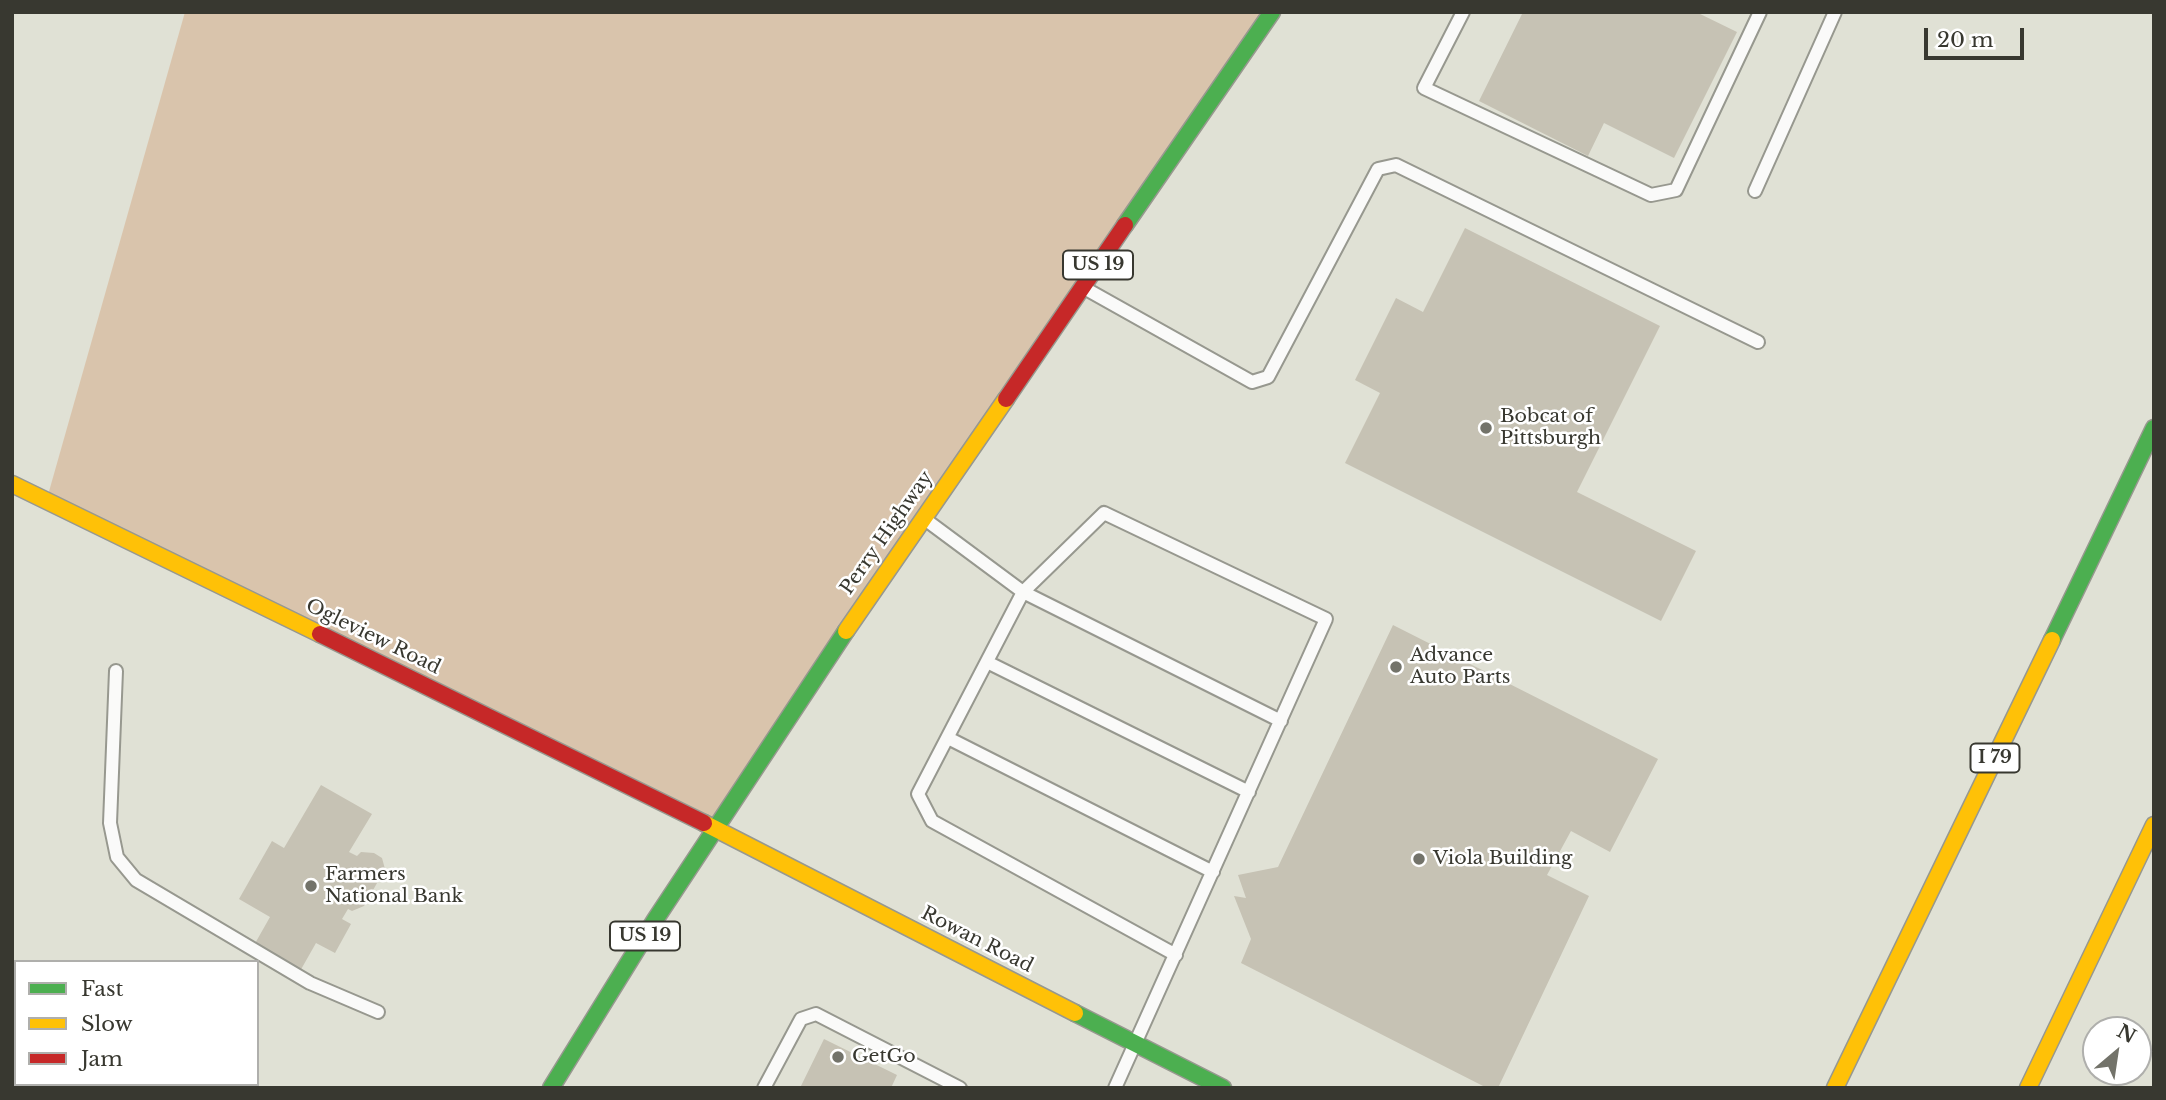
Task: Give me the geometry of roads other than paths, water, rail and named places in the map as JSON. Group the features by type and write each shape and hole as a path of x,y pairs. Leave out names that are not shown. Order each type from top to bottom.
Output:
{"main road":[{"name":"Perry Highway","path":"552,1088 714,828 923,518 1272,12"},
{"name":"I 79","path":"1835,1088 2154,428"},
{"name":"Ogleview Road","path":"12,484 646,792 714,828"},
{"path":"2028,1088 2154,825"},
{"name":"Rowan Road","path":"714,828 1223,1088"}],"lane":[{"path":"1463,12 1424,88 1651,195 1676,190 1760,12"},
{"path":"1755,191 1835,12"},
{"path":"1083,287 1252,383 1268,377 1378,169 1396,165 1758,342"},
{"path":"1115,1088 1136,1045 1326,619 1104,513 1023,592 918,794 932,821 1176,955"},
{"path":"923,518 1023,592 1280,721"},
{"path":"987,662 1249,792"},
{"path":"116,671 110,824 117,857 136,880 310,983 378,1012"},
{"path":"948,738 1213,872"},
{"path":"764,1088 801,1019 816,1014 960,1088"}],"place":[{"name":"Bobcat of Pittsburgh","path":"1486,428"},
{"name":"Advance Auto Parts","path":"1396,667"},
{"name":"Viola Building","path":"1419,859"},
{"name":"Farmers National Bank","path":"311,886"},
{"name":"GetGo","path":"838,1057"}]}
